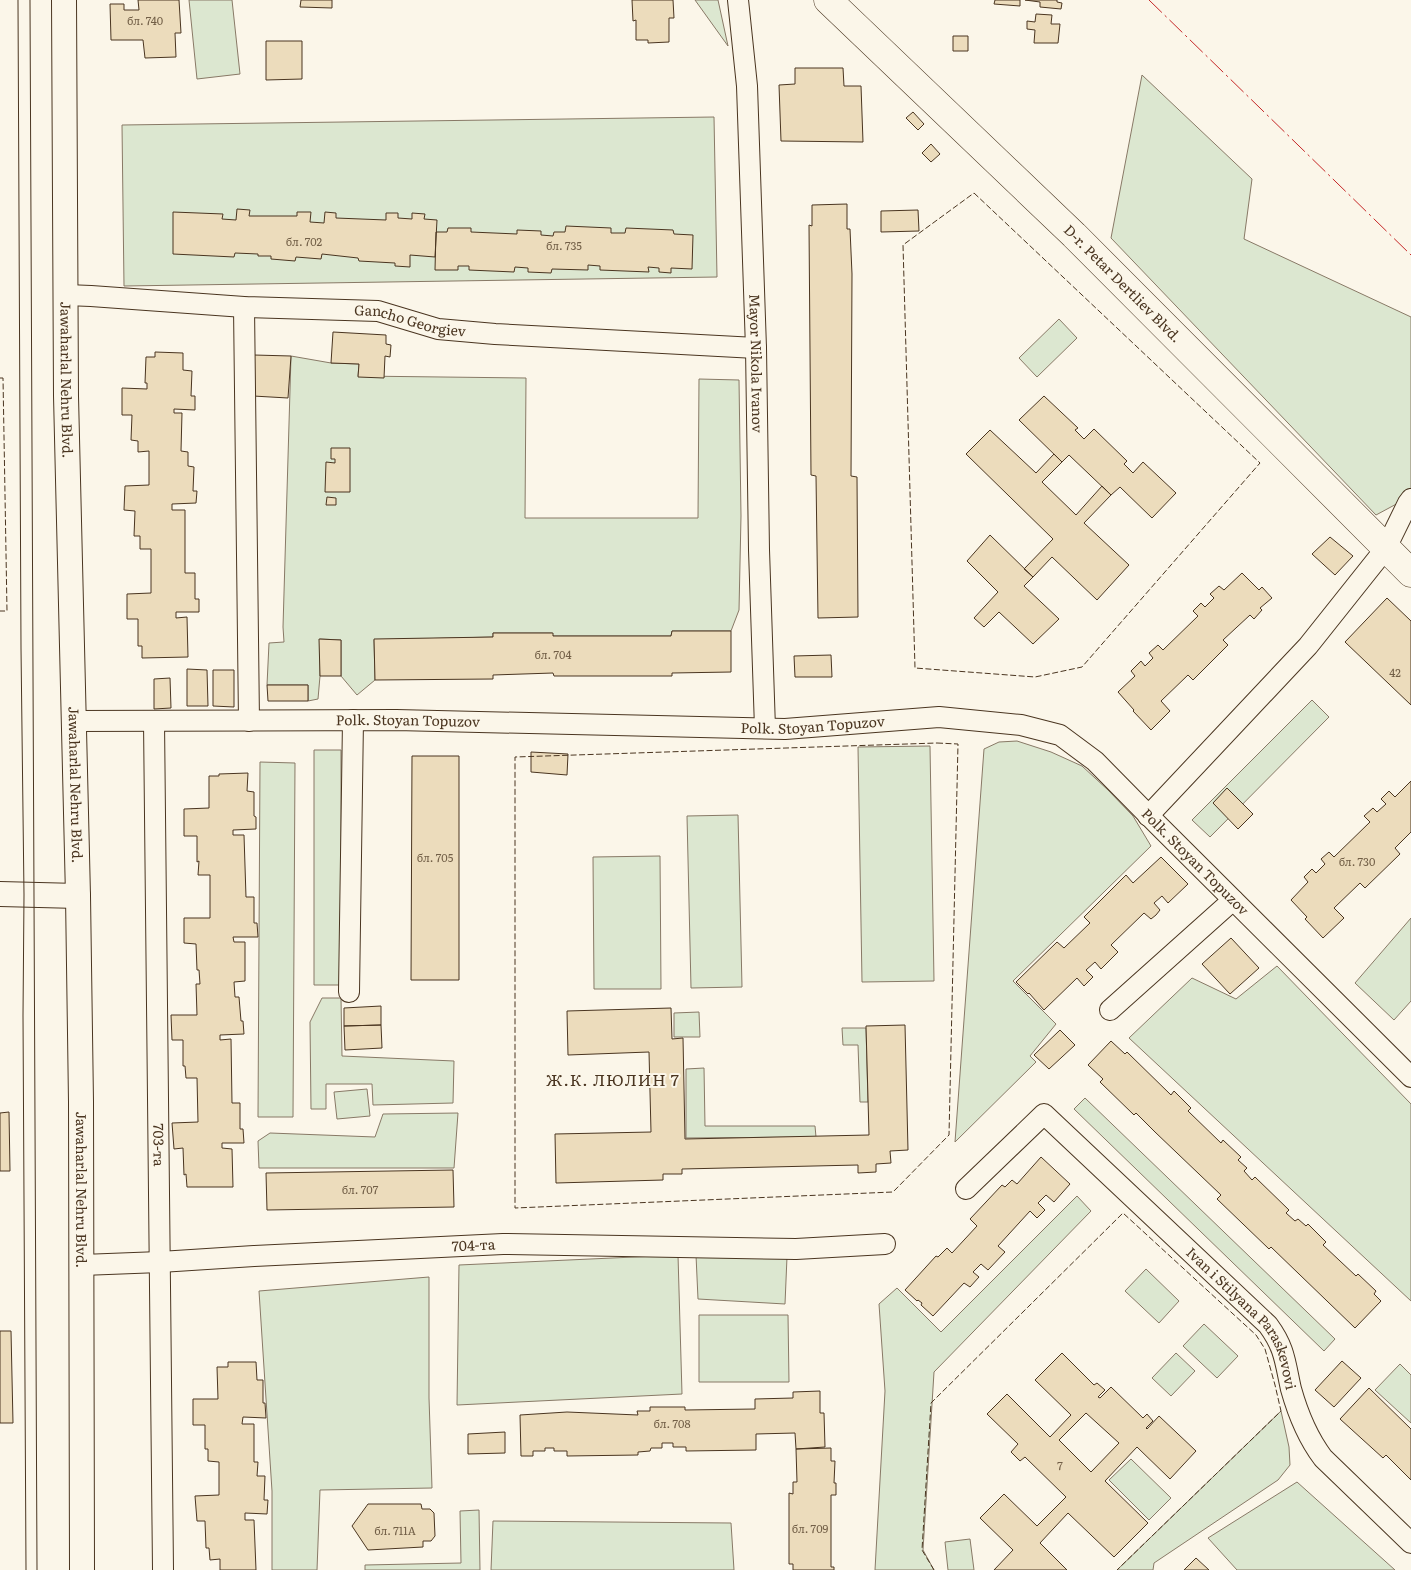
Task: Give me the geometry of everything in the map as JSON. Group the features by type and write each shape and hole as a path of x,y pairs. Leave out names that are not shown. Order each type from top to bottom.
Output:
{"main road":[{"name":"D-r. Petar Dertliev Blvd.","path":"828,0 1074,235 1411,573"}],"street":[{"name":"Jawaharlal Nehru Blvd.","path":"64,0 67,406 78,896 82,1264 82,1570"},
{"name":"Mayor Nikola Ivanov","path":"738,0 747,86 756,348 759,550 765,728"},
{"name":"Gancho Georgiev","path":"66,295 244,307 378,311 438,328 495,334 756,348"},
{"path":"244,307 249,721"},
{"path":"1148,816 1308,646 1386,548 1411,499"},
{"name":"Polk. Stoyan Topuzov","path":"74,721 353,720 785,729 939,717 1020,725 1060,735 1095,761 1411,1077"},
{"name":"703-та","path":"154,720 163,1570"},
{"path":"350,992 353,720"},
{"path":"0,894 78,896"},
{"path":"1110,1010 1233,900"},
{"name":"Ivan i Stilyana Paraskevovi","path":"966,1189 1044,1114 1268,1325 1284,1354 1298,1411 1313,1444 1323,1458 1411,1543"},
{"name":"704-та","path":"82,1264 160,1262 503,1244 796,1249 876,1245"}],"green space":[{"path":"189,0 232,0 240,74 197,79"},
{"path":"695,0 718,0 728,46"},
{"path":"1142,75 1252,179 1244,239 1411,317 1411,490 1402,501 1376,515 1111,238"},
{"path":"714,117 717,277 124,286 122,125"},
{"path":"1059,319 1077,338 1037,377 1019,358"},
{"path":"291,356 331,363 359,364 358,376 526,378 525,518 698,518 699,379 739,380 741,516 739,610 731,631 672,631 671,636 553,636 552,633 493,633 493,637 374,640 375,680 357,695 341,676 341,640 320,639 318,699 308,701 308,685 267,685 269,643 284,642"},
{"path":"1312,700 1329,717 1210,837 1192,820"},
{"path":"1017,741 1051,752 1082,766 1133,816 1151,846 1013,981 1056,1024 1030,1056 1036,1062 955,1142 984,749 999,742"},
{"path":"930,746 934,981 862,982 858,747"},
{"path":"314,750 341,750 341,985 314,985"},
{"path":"260,762 295,763 293,1117 258,1117"},
{"path":"738,815 742,987 691,988 687,816"},
{"path":"660,856 661,989 594,989 593,857"},
{"path":"1411,918 1411,1001 1394,1020 1355,983"},
{"path":"1277,966 1411,1104 1411,1301 1129,1038 1192,978 1236,999"},
{"path":"322,998 341,998 342,1056 454,1061 453,1103 373,1105 372,1084 326,1084 326,1109 311,1109 310,1022"},
{"path":"699,1012 700,1037 674,1037 674,1013"},
{"path":"842,1028 866,1028 868,1102 860,1102 858,1045 843,1045"},
{"path":"704,1068 705,1126 815,1126 816,1137 686,1138 686,1069"},
{"path":"367,1089 370,1116 337,1119 334,1092"},
{"path":"1085,1098 1335,1339 1324,1351 1074,1109"},
{"path":"458,1113 454,1168 259,1168 258,1141 270,1133 375,1137 383,1114"},
{"path":"1077,1196 1091,1211 934,1372 923,1550 934,1570 875,1570 885,1391 879,1304 897,1288 941,1332"},
{"path":"678,1255 682,1394 457,1405 459,1265"},
{"path":"696,1255 787,1257 785,1304 698,1299"},
{"path":"1146,1269 1179,1301 1159,1323 1125,1291"},
{"path":"429,1277 429,1398 432,1488 320,1490 317,1570 272,1570 272,1491 259,1291"},
{"path":"699,1315 788,1315 789,1382 699,1382"},
{"path":"1204,1324 1238,1356 1217,1378 1183,1346"},
{"path":"1176,1353 1195,1371 1171,1396 1152,1378"},
{"path":"1400,1364 1411,1375 1411,1423 1375,1390"},
{"path":"1281,1411 1289,1447 1290,1465 1278,1480 1154,1563 1153,1570 1117,1570"},
{"path":"1131,1459 1171,1498 1149,1520 1109,1480"},
{"path":"1297,1482 1395,1570 1237,1570 1208,1538"},
{"path":"479,1510 480,1570 365,1570 365,1565 461,1563 460,1511"},
{"path":"493,1521 731,1523 734,1570 491,1570"},
{"path":"970,1539 974,1570 948,1570 945,1542"}],"building":[{"path":"138,0 179,0 181,33 175,33 176,57 145,58 143,40 111,40 110,4 124,4 124,10 139,10"},
{"path":"301,0 332,0 332,8 300,7"},
{"path":"632,0 673,0 674,18 669,18 669,42 648,43 648,40 636,40 636,20 633,21"},
{"path":"995,0 1020,0 1020,6 994,4"},
{"path":"1025,0 1057,0 1057,2 1062,3 1061,9 1040,7 1040,2"},
{"path":"1036,14 1052,15 1051,24 1060,24 1058,43 1034,43 1035,30 1027,29 1027,21 1035,22"},
{"path":"953,36 968,36 968,51 953,51"},
{"path":"266,41 302,41 302,79 266,80"},
{"path":"795,68 843,68 844,86 861,86 863,142 781,141 779,85 795,84"},
{"path":"913,112 924,124 918,130 906,118"},
{"path":"931,144 940,154 931,162 922,153"},
{"path":"847,204 847,229 850,229 852,274 851,476 857,477 858,617 818,618 816,476 811,475 809,225 812,226 812,205"},
{"path":"237,209 250,210 249,216 297,216 297,212 311,212 310,222 324,223 325,212 336,213 336,218 386,220 386,213 398,213 398,218 412,219 412,213 425,214 424,219 437,220 435,257 410,255 410,267 395,266 395,263 359,261 358,258 322,254 321,259 296,257 295,261 271,259 271,256 258,256 258,254 235,253 234,257 173,254 173,212 223,214 222,219 236,220"},
{"path":"918,210 919,231 881,232 881,211"},
{"path":"566,226 611,228 611,233 625,233 626,228 673,230 674,234 693,235 692,269 671,268 671,273 659,272 659,268 648,267 649,272 600,270 600,266 588,265 588,270 552,269 551,273 528,272 528,268 515,267 514,272 469,270 469,266 458,266 458,270 435,270 436,232 447,232 448,228 471,228 471,232 517,234 517,230 541,231 541,235 553,236 554,232 565,232"},
{"path":"333,332 386,335 386,344 391,345 390,357 385,356 384,378 358,377 359,364 331,363"},
{"path":"155,352 183,353 183,370 192,371 191,396 195,396 195,410 174,409 174,413 182,413 181,451 188,452 188,466 194,467 193,491 197,491 196,503 172,504 172,510 185,510 185,573 195,573 195,599 199,599 199,612 176,612 176,618 187,617 188,657 142,658 142,646 138,646 138,619 127,619 127,594 151,593 151,549 140,549 140,536 134,536 135,511 124,510 125,486 149,485 149,451 138,452 138,441 131,440 132,415 122,415 122,388 147,389 147,383 145,383 146,357 155,357"},
{"path":"254,355 291,356 288,398 253,396"},
{"path":"1044,396 1078,428 1075,430 1084,439 1094,429 1127,461 1124,464 1133,473 1143,462 1176,493 1152,518 1120,487 1111,495 1069,455 1062,462 1019,420"},
{"path":"990,430 1036,473 1054,454 1062,462 1042,482 1076,515 1102,486 1111,495 1084,523 1129,565 1097,600 1052,557 1033,577 1024,569 1053,539 966,454"},
{"path":"331,448 350,448 350,492 325,492 326,462 335,463 335,459 331,459"},
{"path":"327,497 336,498 336,505 326,505"},
{"path":"990,535 1033,577 1024,586 1059,619 1033,644 999,612 984,627 974,618 998,592 967,561"},
{"path":"1330,537 1353,556 1335,575 1312,554"},
{"path":"1242,573 1259,590 1262,587 1272,598 1260,608 1262,610 1254,619 1250,615 1223,640 1228,645 1193,680 1188,675 1161,701 1170,711 1151,730 1118,692 1135,676 1131,671 1141,661 1145,666 1153,658 1149,653 1158,645 1163,650 1198,616 1193,611 1201,603 1205,607 1214,598 1210,594 1219,586 1224,590"},
{"path":"1387,598 1411,621 1411,705 1345,642"},
{"path":"672,631 731,631 731,672 672,673 672,676 554,676 553,673 493,675 493,679 375,680 374,639 493,637 493,633 553,633 553,636 671,636"},
{"path":"319,639 341,640 341,676 320,676"},
{"path":"831,655 832,677 795,677 794,656"},
{"path":"187,669 207,670 208,706 187,706"},
{"path":"213,670 234,670 234,707 213,706"},
{"path":"170,678 171,708 154,709 154,679"},
{"path":"267,685 308,685 308,701 268,701"},
{"path":"531,752 568,754 567,775 531,772"},
{"path":"412,756 459,756 459,980 411,980"},
{"path":"248,773 247,791 254,792 256,829 233,830 233,835 244,835 246,897 254,897 254,923 257,923 258,937 233,937 234,942 245,942 245,981 234,982 235,997 239,997 244,1034 220,1035 220,1040 231,1039 232,1103 240,1103 240,1129 243,1129 244,1143 222,1143 222,1148 232,1149 233,1187 187,1187 186,1174 184,1175 183,1148 174,1149 172,1123 198,1122 197,1078 186,1078 185,1066 183,1066 183,1040 172,1040 171,1015 197,1015 196,984 200,984 199,970 197,970 196,944 184,943 184,918 210,918 210,875 198,875 197,836 184,836 184,809 209,808 209,776"},
{"path":"1411,781 1411,832 1395,848 1400,854 1365,888 1360,883 1334,908 1344,918 1323,938 1305,919 1307,917 1291,900 1308,882 1304,877 1312,869 1316,873 1325,864 1321,859 1329,852 1334,857 1370,822 1364,816 1373,808 1377,812 1386,804 1381,799 1389,791 1395,797"},
{"path":"1227,788 1253,814 1238,829 1213,803"},
{"path":"1161,857 1188,884 1168,903 1162,896 1154,903 1160,910 1156,915 1151,919 1144,913 1111,945 1118,952 1101,969 1095,962 1086,970 1093,977 1084,986 1077,978 1044,1010 1016,982 1057,942 1064,948 1090,923 1084,917 1126,875 1133,883"},
{"path":"1231,938 1259,968 1230,994 1202,964"},
{"path":"381,1006 381,1025 344,1026 344,1008"},
{"path":"671,1008 672,1039 683,1038 685,1139 869,1135 866,1026 905,1025 908,1150 890,1151 891,1163 876,1164 876,1172 858,1173 858,1165 682,1169 682,1174 663,1174 663,1180 556,1183 555,1134 651,1132 649,1052 568,1055 567,1011"},
{"path":"381,1025 382,1048 345,1050 344,1026"},
{"path":"1060,1030 1075,1045 1049,1069 1034,1055"},
{"path":"1111,1041 1125,1054 1127,1052 1171,1095 1174,1091 1191,1108 1188,1111 1221,1143 1223,1140 1241,1157 1238,1160 1247,1168 1244,1171 1252,1180 1255,1177 1289,1210 1286,1213 1295,1221 1298,1219 1306,1226 1308,1224 1326,1242 1323,1245 1356,1276 1358,1274 1376,1291 1374,1294 1381,1301 1355,1328 1271,1247 1269,1249 1217,1199 1221,1195 1136,1113 1134,1115 1100,1082 1103,1079 1088,1065"},
{"path":"9,1112 10,1171 0,1171 0,1113"},
{"path":"1041,1157 1070,1184 1054,1202 1046,1195 1038,1203 1045,1210 1037,1218 1030,1211 998,1246 1005,1252 988,1270 981,1264 973,1272 979,1277 970,1287 964,1283 933,1316 921,1305 922,1303 905,1290 936,1256 938,1257 947,1248 952,1253 977,1226 970,1219 1002,1185 1005,1187 1012,1180 1017,1184"},
{"path":"453,1170 454,1207 267,1210 266,1173"},
{"path":"0,1331 11,1331 13,1423 0,1423"},
{"path":"1062,1353 1094,1385 1097,1383 1105,1390 1098,1397 1100,1398 1111,1387 1143,1418 1147,1414 1153,1421 1147,1429 1159,1416 1196,1451 1170,1479 1137,1447 1105,1481 1148,1523 1114,1557 1068,1513 1040,1543 1067,1570 994,1570 1013,1550 980,1518 1004,1494 1037,1526 1066,1497 1025,1457 1020,1461 1011,1452 1018,1444 987,1414 1007,1394 1050,1437 1071,1415 1035,1380","holes":["1086,1413 1119,1443 1091,1472 1059,1440"]},
{"path":"1342,1361 1361,1378 1334,1407 1315,1390"},
{"path":"228,1362 256,1362 257,1380 263,1380 263,1403 265,1403 266,1418 243,1417 242,1424 254,1424 254,1462 258,1462 257,1476 265,1476 264,1500 268,1500 267,1514 245,1513 245,1520 254,1520 256,1570 220,1570 220,1559 210,1560 209,1548 206,1548 205,1521 197,1521 195,1496 219,1495 219,1462 208,1461 208,1449 205,1449 205,1425 193,1425 193,1399 218,1399 217,1367 228,1367"},
{"path":"1369,1388 1411,1429 1411,1480 1386,1455 1383,1458 1340,1419"},
{"path":"820,1391 820,1413 824,1413 825,1447 796,1449 795,1433 756,1434 756,1450 686,1451 686,1447 673,1447 673,1443 662,1443 662,1448 651,1448 650,1451 638,1452 638,1455 567,1456 567,1451 554,1451 554,1448 545,1448 545,1451 533,1451 533,1456 521,1456 520,1415 567,1412 638,1415 637,1411 650,1411 650,1407 685,1407 685,1410 755,1409 755,1399 793,1398 793,1392"},
{"path":"505,1432 505,1453 468,1454 468,1434"},
{"path":"831,1448 831,1461 835,1461 834,1483 836,1483 836,1495 831,1495 831,1567 834,1567 834,1570 793,1570 793,1564 789,1564 789,1493 793,1494 793,1482 797,1482 796,1449"},
{"path":"368,1504 421,1504 422,1509 430,1509 434,1513 435,1536 431,1541 423,1541 423,1547 368,1550 352,1526"},
{"path":"1196,1558 1209,1570 1184,1570"}],"tram line":[{"path":"18,0 26,1570"},
{"path":"30,0 37,1570"}],"fence":[{"path":"974,193 1260,463 1082,667 1035,677 915,668 903,245 974,193"},
{"path":"0,378 3,378 7,611 0,611"},
{"path":"937,743 958,744 949,1135 893,1192 515,1208 515,757 937,743"},
{"path":"934,1570 922,1550 931,1403 1123,1213 1256,1335 1265,1349 1281,1411 1117,1570"}],"power":[{"path":"1149,0 1411,255"}],"district":[{"name":"Ж.К. ЛЮЛИН 7","path":"613,1080"}]}
